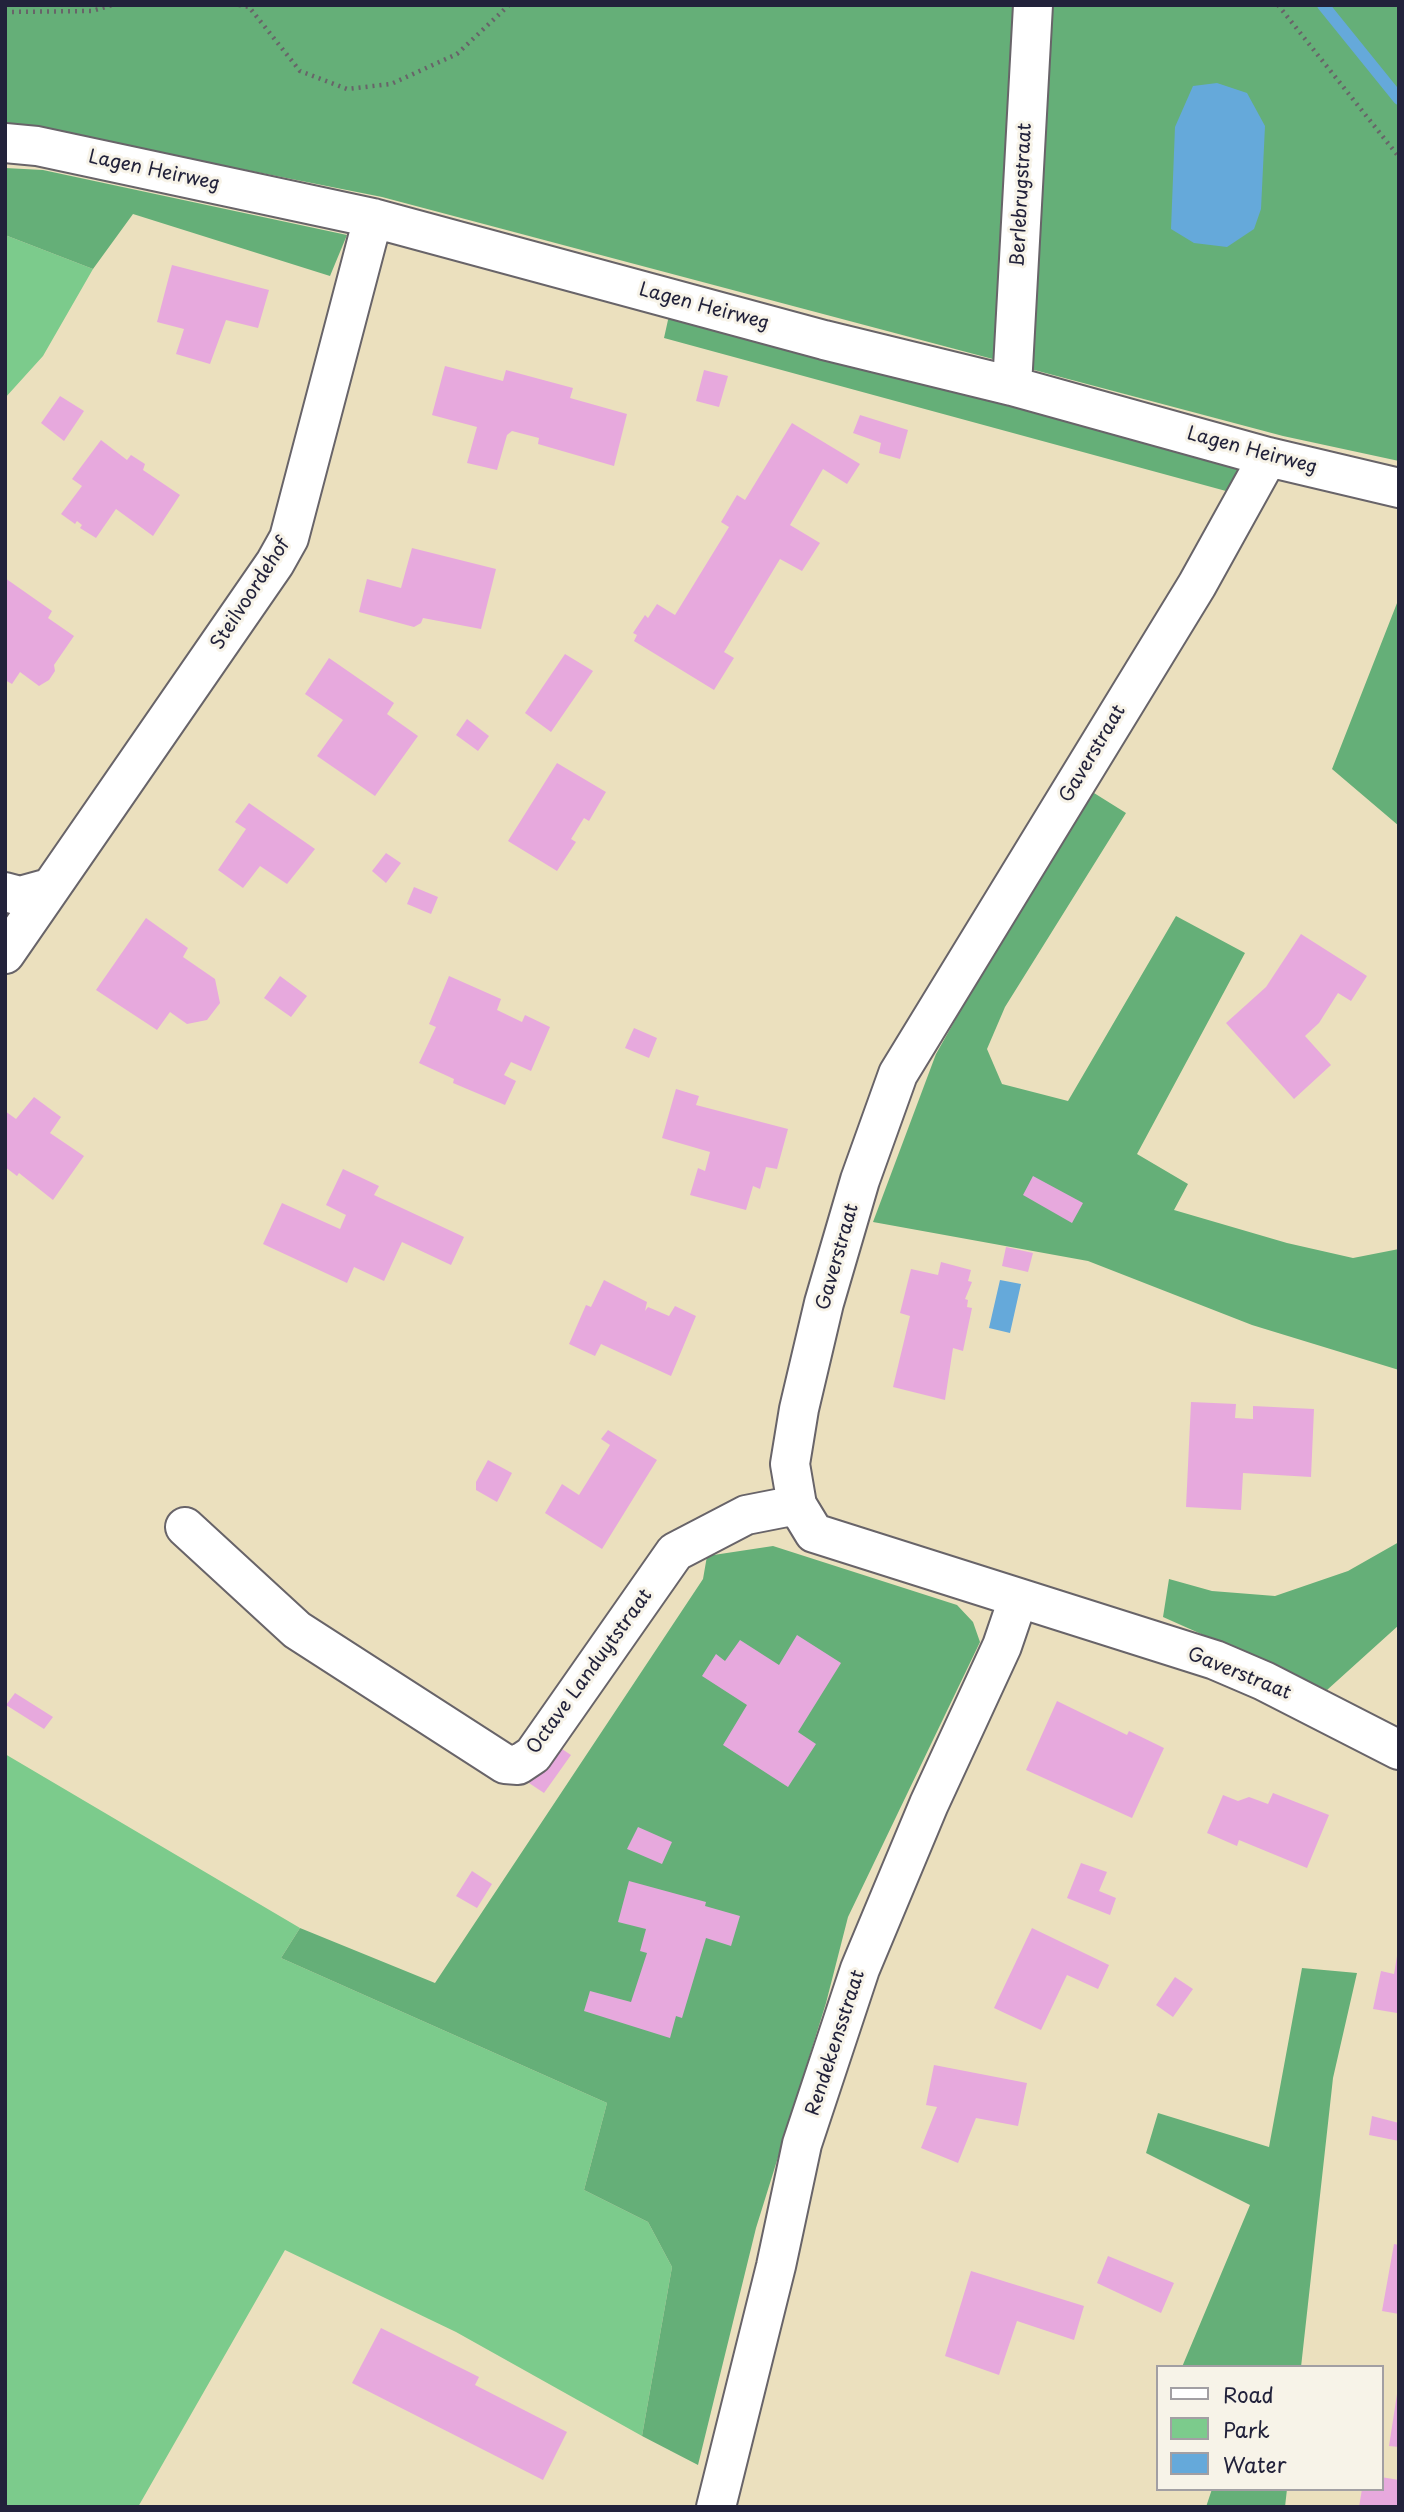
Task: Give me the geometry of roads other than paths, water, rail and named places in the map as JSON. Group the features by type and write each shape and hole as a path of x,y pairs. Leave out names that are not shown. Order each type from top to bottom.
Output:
{"street":[{"name":"Berlebrugstraat","path":"1012,386 1032,5"},
{"name":"Lagen Heirweg","path":"5,143 37,146 373,218 824,340 1012,386 1268,457 1399,488"},
{"name":"Steilvoordehof","path":"5,954 275,563 289,538 373,218"},
{"name":"Gaverstraat","path":"1268,457 1197,585 898,1074 860,1180 824,1303 799,1409 790,1464 797,1505 814,1533 1215,1660 1264,1681 1399,1750"},
{"path":"5,892 20,896 49,888"},
{"name":"Octave Landuytstraat","path":"185,1527 297,1630 505,1764 518,1765 533,1755 676,1552 746,1515 797,1505"},
{"name":"Rendekensstraat","path":"716,2507 776,2266 802,2144 860,1969 929,1804 1002,1646 1018,1599"}],"water":[{"path":"1217,83 1247,93 1265,126 1261,209 1254,229 1227,247 1194,243 1171,229 1175,127 1193,86"},
{"path":"1000,1280 1021,1284 1010,1333 989,1328"}],"waterway":[{"path":"1323,5 1399,99"}]}
